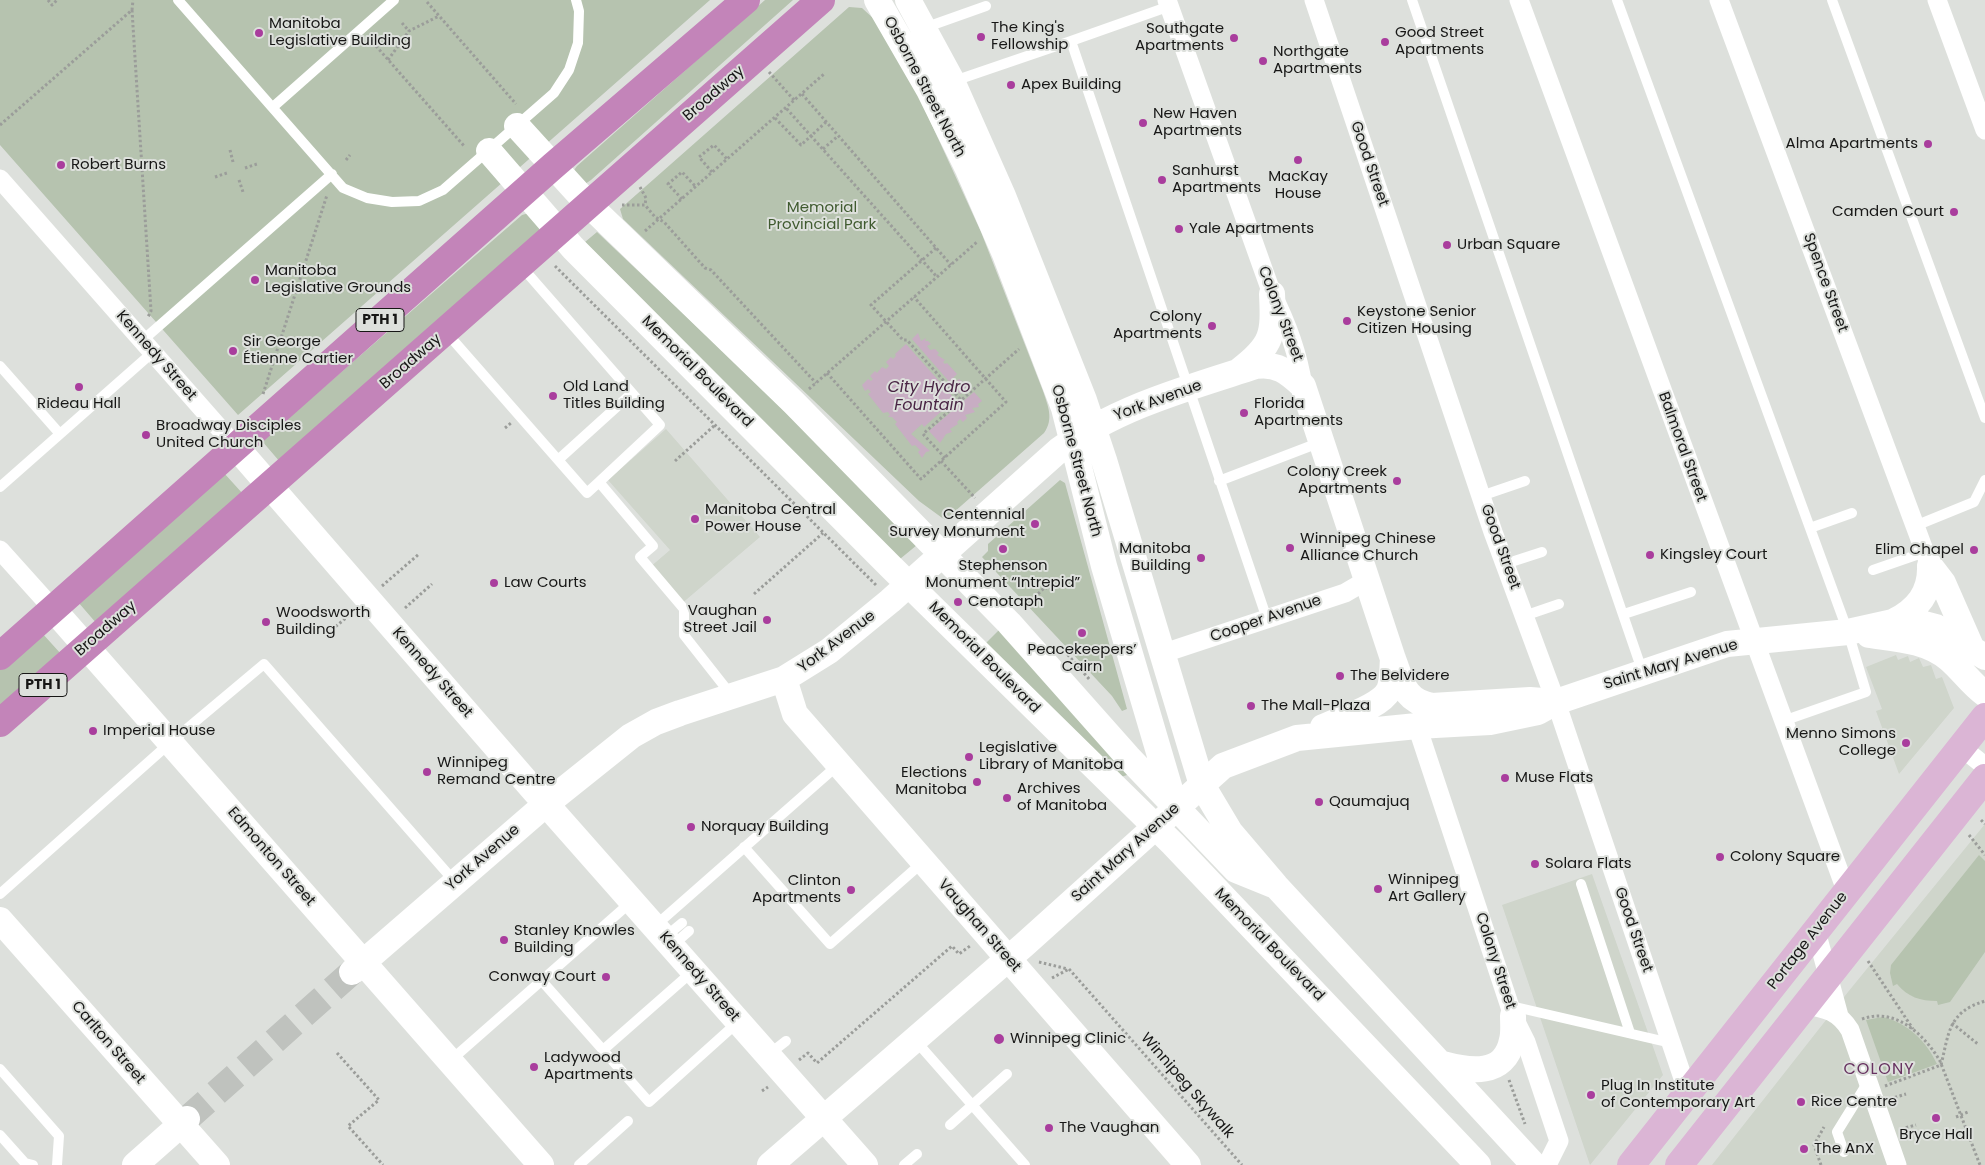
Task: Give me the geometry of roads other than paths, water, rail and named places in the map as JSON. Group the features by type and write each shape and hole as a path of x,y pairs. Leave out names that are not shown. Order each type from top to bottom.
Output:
{"highway":[{"name":"PTH 1","path":"0,656 553,166 746,0"},
{"name":"Broadway","path":"0,724 86,646 822,0"}],"main road":[{"name":"Osborne Street North","path":"877,0 940,85 1029,257 1083,434 1161,654 1202,785"},
{"name":"Osborne Street North","path":"908,0 924,28 940,85"},
{"name":"Memorial Boulevard","path":"517,115 553,166 588,204 794,402 1009,623 1176,808 1236,870 1276,886"},
{"name":"Memorial Boulevard","path":"477,149 524,192 558,232 909,584 1156,826 1471,1157"},
{"path":"1238,372 1258,357 1268,344 1272,330 1272,294"},
{"name":"York Avenue","path":"357,967 546,804 620,744 641,730 672,716 784,679 814,662 842,641 1083,434 1141,405 1256,366 1275,365 1291,375 1303,386"},
{"name":"Colony Street","path":"1303,386 1394,659 1410,696"},
{"name":"Osborne Street North","path":"1083,434 1104,566 1176,808 1188,860"},
{"name":"Kennedy Street","path":"236,447 546,804 632,900 673,933 694,970 739,1022 777,1048 823,1118 865,1165"},
{"path":"1893,622 1907,616 1923,598 1930,578 1928,559"},
{"path":"1928,559 1978,653"},
{"name":"Edmonton Street","path":"53,609 171,742 357,967 449,1061 541,1165"},
{"name":"Saint Mary Avenue","path":"770,1165 1007,959 1223,766 1297,738 1519,718 1538,712 1556,702 1727,644 1848,632 1906,621 1928,624 1945,632 1978,653"},
{"name":"Saint Mary Avenue","path":"1848,632 1911,640 1935,649 1948,658 1985,694"},
{"name":"Colony Street","path":"1297,738 1368,707 1384,697 1391,683 1394,659"},
{"name":"Vaughan Street","path":"784,679 795,714 1188,1165"},
{"name":"Saint Mary Avenue","path":"1410,696 1422,704 1432,706 1524,700 1556,702"},
{"name":"Portage Avenue","path":"1631,1165 1985,717"},
{"path":"1679,1165 1985,778"},
{"name":"Memorial Boulevard","path":"1202,785 1230,832 1276,886 1443,1064 1518,1133 1534,1165"},
{"name":"Carlton Street","path":"1,923 184,1122 217,1165"},
{"path":"1443,1064 1473,1071 1490,1068 1499,1062 1512,1041 1511,1011"},
{"path":"135,1165 184,1122"},
{"path":"1471,1157 1518,1133"}],"street":[{"name":"Good Street","path":"1314,0 1481,496 1556,702 1688,1093"},
{"name":"Balmoral Street","path":"1519,0 1847,893"},
{"name":"Spence Street","path":"1720,0 1928,559"},
{"path":"1938,0 1985,130"},
{"name":"Colony Street","path":"1168,3 1272,294 1281,312 1299,361 1303,386"},
{"name":"Kennedy Street","path":"0,179 236,447"},
{"name":"Edmonton Street","path":"0,550 53,609"},
{"name":"Cooper Avenue","path":"1161,654 1345,592 1369,580"},
{"name":"Colony Street","path":"1417,726 1511,1011 1526,1042 1559,1141 1547,1165"},
{"path":"1961,747 1985,766"},
{"path":"1816,932 1839,1016"},
{"path":"1806,1005 1831,1010 1839,1016 1850,1030 1877,1083 1897,1165"}],"lane":[{"path":"272,107 394,0"},
{"path":"182,1 343,188 367,198 392,202 419,200 443,190 477,149 517,115 554,93 569,70 578,43 579,11 576,0"},
{"path":"1412,0 1643,673"},
{"path":"1617,0 1848,632 1866,692 1783,721"},
{"path":"1832,0 1985,418"},
{"path":"940,85 1071,41 1168,3"},
{"path":"924,28 986,6"},
{"path":"1071,41 1267,619"},
{"path":"0,486 60,434 148,346 332,174"},
{"path":"446,332 588,493 660,425 521,266"},
{"path":"0,366 60,434"},
{"path":"558,460 632,393"},
{"path":"1220,481 1322,442"},
{"path":"1915,526 1974,502 1985,480"},
{"path":"1481,496 1525,481"},
{"path":"599,482 653,546 640,557 684,609 684,635 733,697"},
{"path":"1810,528 1852,513"},
{"path":"1505,564 1542,552"},
{"path":"1873,570 1928,559"},
{"path":"1624,614 1691,592"},
{"path":"1524,616 1559,604"},
{"path":"0,894 171,742 264,664 455,882"},
{"path":"673,933 744,847 838,765"},
{"path":"744,847 830,944 923,862"},
{"path":"1581,884 1630,1033"},
{"path":"449,1061 632,900"},
{"path":"603,1050 694,970"},
{"path":"541,980 649,1102 739,1022"},
{"path":"1511,1011 1630,1033 1671,1043"},
{"path":"914,1039 1025,1165"},
{"path":"0,1069 59,1136 58,1165"},
{"path":"950,1125 1007,1074"},
{"path":"1844,1152 1837,1132 1877,1083"},
{"path":"579,1165 628,1121"},
{"path":"0,1135 25,1163 33,1165"},
{"path":"904,1165 917,1154"}],"water":[{"name":"City Hydro Fountain","path":"918,333 921,341 926,338 925,341 931,344 927,346 930,350 935,349 939,353 937,355 945,360 943,362 947,363 957,374 953,378 956,382 959,379 969,387 960,394 912,339"},
{"name":"City Hydro Fountain","path":"906,344 955,399 924,427 922,424 911,434 930,451 926,452 922,458 918,452 920,450 915,445 912,446 895,424 897,422 892,417 888,417 890,415 888,412 883,413 868,394 871,392 868,389 865,391 862,385 868,379 871,381 873,379 870,376 875,371 877,373 882,367 886,369 889,366 886,362 891,357 893,359 896,356 895,354"},
{"name":"City Hydro Fountain","path":"974,392 982,401 978,404 979,407 972,408 975,412 965,415 967,418 963,422 960,419 957,422 958,424 950,429 952,432 946,434 940,443 929,431"}],"tunnel":[{"path":"187,1119 352,972"}],"place":[{"name":"Manitoba Legislative Building","path":"259,33"},
{"name":"The King's Fellowship","path":"981,37"},
{"name":"Southgate Apartments","path":"1234,38"},
{"name":"Good Street Apartments","path":"1385,42"},
{"name":"Northgate Apartments","path":"1263,61"},
{"name":"Apex Building","path":"1011,85"},
{"name":"New Haven Apartments","path":"1143,123"},
{"name":"Alma Apartments","path":"1928,144"},
{"name":"MacKay House","path":"1298,160"},
{"name":"Robert Burns","path":"61,165"},
{"name":"Sanhurst Apartments","path":"1162,180"},
{"name":"Camden Court","path":"1954,212"},
{"name":"Yale Apartments","path":"1179,229"},
{"name":"Urban Square","path":"1447,245"},
{"name":"Manitoba Legislative Grounds","path":"255,280"},
{"name":"Keystone Senior Citizen Housing","path":"1347,321"},
{"name":"Colony Apartments","path":"1212,326"},
{"name":"Sir George Étienne Cartier","path":"233,351"},
{"name":"Rideau Hall","path":"79,387"},
{"name":"Old Land Titles Building","path":"553,396"},
{"name":"Florida Apartments","path":"1244,413"},
{"name":"Broadway Disciples United Church","path":"146,435"},
{"name":"Colony Creek Apartments","path":"1397,481"},
{"name":"Manitoba Central Power House","path":"695,519"},
{"name":"Centennial Survey Monument","path":"1035,524"},
{"name":"Winnipeg Chinese Alliance Church","path":"1290,548"},
{"name":"Stephenson Monument “Intrepid”","path":"1003,549"},
{"name":"Elim Chapel","path":"1974,550"},
{"name":"Kingsley Court","path":"1650,555"},
{"name":"Manitoba Building","path":"1201,558"},
{"name":"Law Courts","path":"494,583"},
{"name":"Cenotaph","path":"958,602"},
{"name":"Vaughan Street Jail","path":"767,620"},
{"name":"Woodsworth Building","path":"266,622"},
{"name":"Peacekeepers’ Cairn","path":"1082,633"},
{"name":"The Belvidere","path":"1340,676"},
{"name":"The Mall-Plaza","path":"1251,706"},
{"name":"Imperial House","path":"93,731"},
{"name":"Menno Simons College","path":"1906,743"},
{"name":"Legislative Library of Manitoba","path":"969,757"},
{"name":"Winnipeg Remand Centre","path":"427,772"},
{"name":"Muse Flats","path":"1505,778"},
{"name":"Elections Manitoba","path":"977,782"},
{"name":"Archives of Manitoba","path":"1007,798"},
{"name":"Qaumajuq","path":"1319,802"},
{"name":"Norquay Building","path":"691,827"},
{"name":"Colony Square","path":"1720,857"},
{"name":"Solara Flats","path":"1535,864"},
{"name":"Winnipeg Art Gallery","path":"1378,889"},
{"name":"Clinton Apartments","path":"851,890"},
{"name":"Stanley Knowles Building","path":"504,940"},
{"name":"Conway Court","path":"606,977"},
{"name":"Winnipeg Clinic","path":"999,1039"},
{"name":"Ladywood Apartments","path":"534,1067"},
{"name":"Plug In Institute of Contemporary Art","path":"1591,1095"},
{"name":"Rice Centre","path":"1801,1102"},
{"name":"Bryce Hall","path":"1936,1118"},
{"name":"The Vaughan","path":"1049,1128"},
{"name":"The AnX","path":"1804,1149"}],"district":[{"name":"COLONY","path":"1879,1070"}],"park label":[{"name":"Memorial Provincial Park","path":"822,216"}]}
